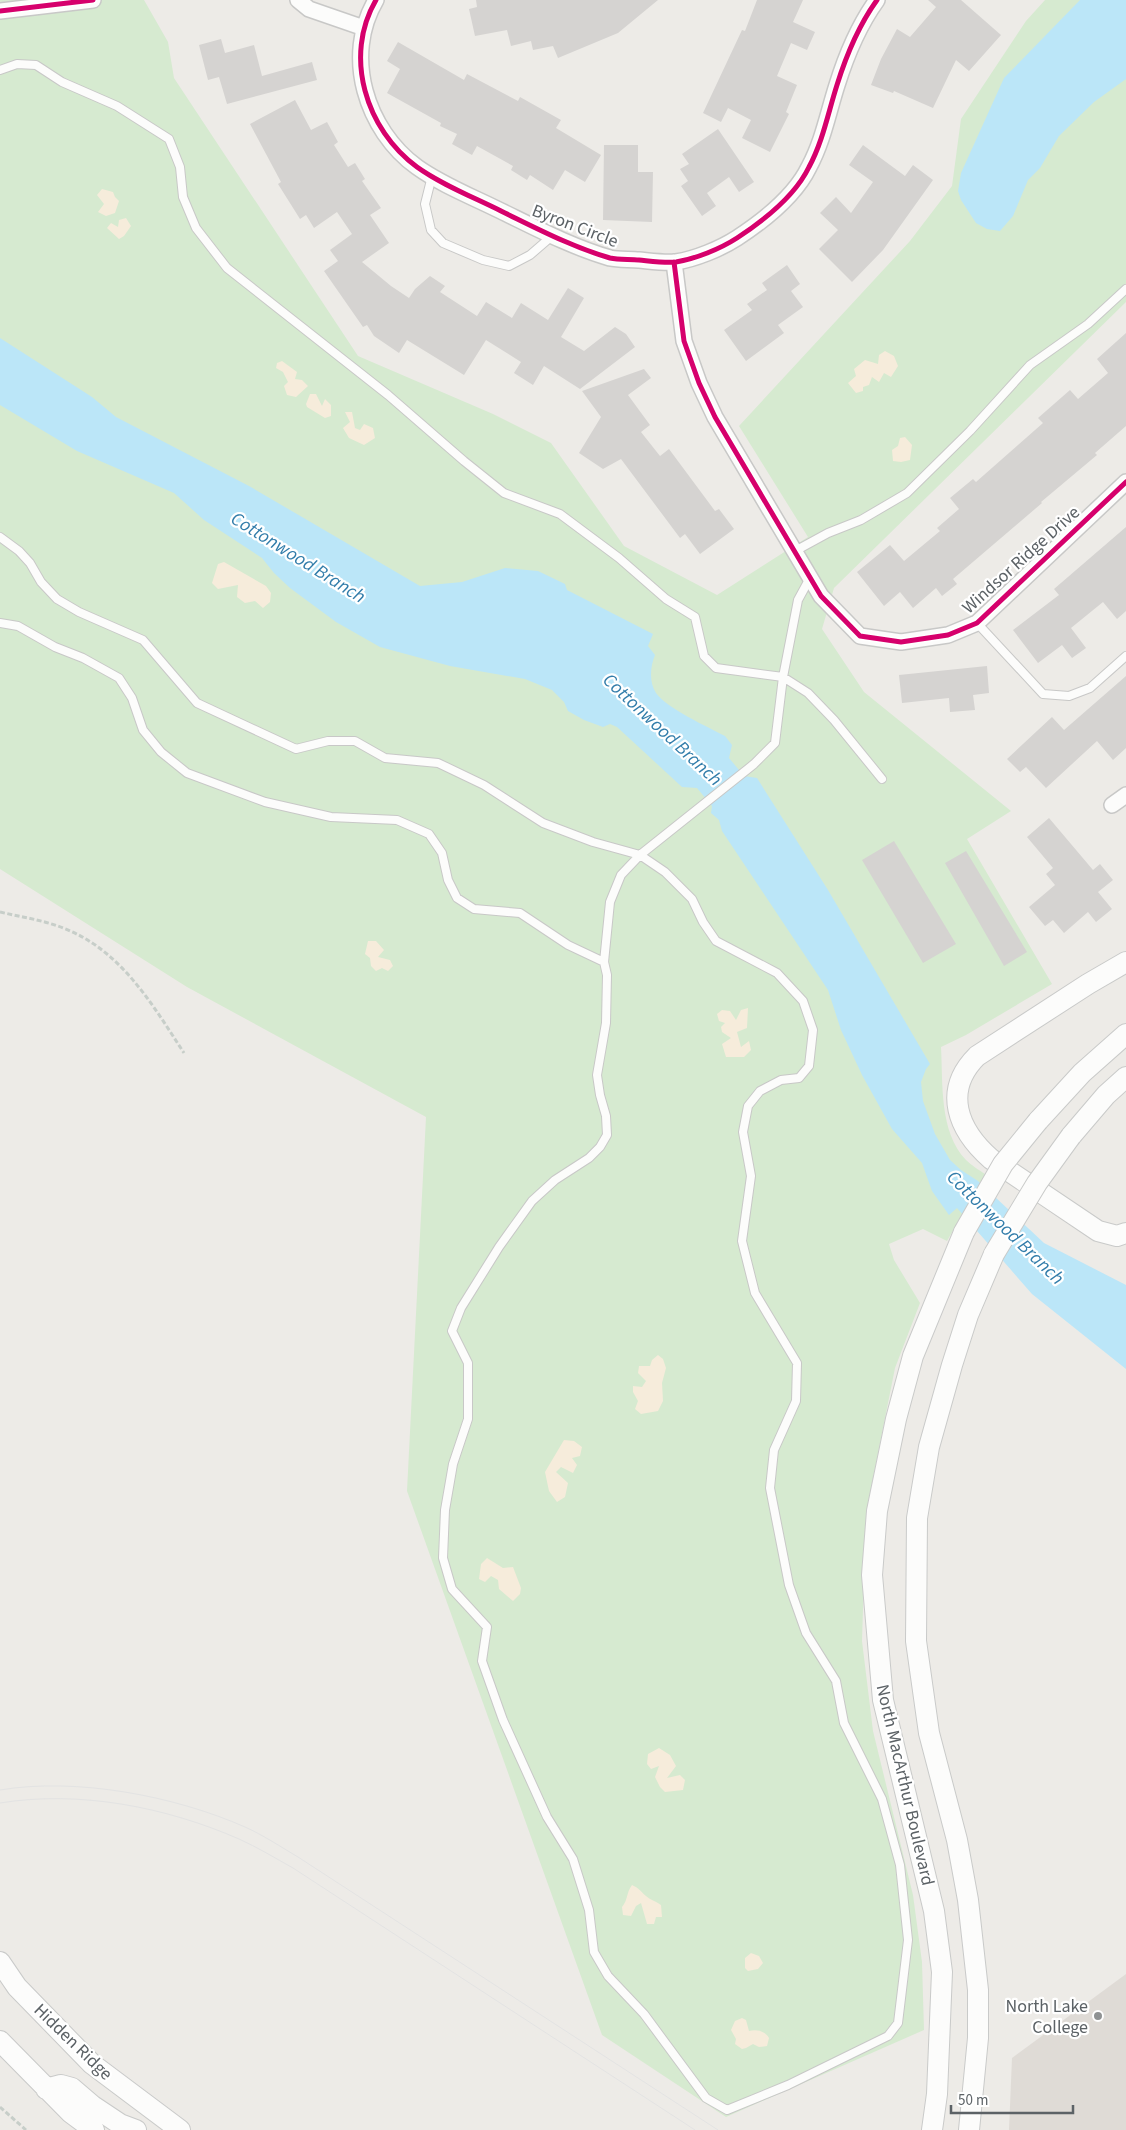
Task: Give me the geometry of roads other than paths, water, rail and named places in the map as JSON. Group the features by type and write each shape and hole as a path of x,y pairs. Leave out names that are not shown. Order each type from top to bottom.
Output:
{"main road":[{"path":"1123,1237 1098,1231 991,1159 977,1146 966,1130 959,1111 957,1092 959,1080 966,1068 977,1056 1088,984 1126,962"},
{"name":"North MacArthur Boulevard","path":"932,2130 937,2094 942,1972 934,1911 883,1700 872,1575 877,1511 896,1420 912,1356 964,1232 1003,1164 1038,1121 1082,1073 1126,1034"},
{"name":"North MacArthur Boulevard","path":"970,2129 978,2038 978,1990 968,1900 957,1840 929,1733 916,1641 917,1518 929,1447 950,1374 968,1315 994,1254 1037,1183 1071,1136 1106,1095 1126,1077"},
{"name":"Hidden Ridge","path":"0,1962 17,1987 92,2064 180,2130"},
{"path":"0,2040 71,2113 94,2130"},
{"path":"46,2089 61,2085 72,2088 93,2106 120,2124 136,2130"}],"street":[{"path":"0,12 93,0"},
{"path":"298,0 309,9 364,28"},
{"name":"Byron Circle","path":"376,0 368,13 361,40 361,71 364,92 380,129 416,167 552,236 612,258 674,262 699,256 735,239 766,216 792,190 812,161 822,138 847,56 877,0"},
{"path":"674,262 684,341 699,384 715,417 810,578"},
{"name":"Windsor Ridge Drive","path":"810,578 821,596 860,636 900,642 948,635 977,623 1126,482"},
{"path":"1112,805 1126,796"}],"lane":[{"path":"0,70 17,64 36,65 62,82 118,106 169,139 180,167 183,197 196,228 227,268 388,395 504,493 560,514 619,558 666,599 695,618 704,656 716,668 783,677 808,693 834,720 882,779"},
{"path":"432,176 425,204 431,230 443,243 483,260 509,266 530,255 552,236"},
{"path":"795,551 828,533 861,520 907,492 970,431 1030,365 1088,324 1126,289"},
{"path":"0,537 19,551 30,564 40,582 57,599 79,612 143,640 197,703 296,749 328,741 355,741 385,758 438,762 484,785 543,823 593,842 640,855 665,872 692,899 702,922 716,941 776,973 803,1001 813,1030 809,1066 799,1078 781,1080 760,1091 748,1106 743,1132 751,1176 742,1241 755,1293 797,1364 796,1402 774,1450 770,1488 789,1585 806,1633 836,1681 844,1723 882,1799 900,1865 908,1940 898,2023 888,2036 788,2085 727,2110 706,2098 644,2014 608,1976 594,1952 589,1910 573,1859 547,1817 503,1720 482,1661 487,1627 452,1589 443,1558 445,1510 453,1464 468,1420 468,1363 452,1331 461,1308 499,1247 532,1201 555,1180 589,1158 608,1135 606,1116 596,1075 606,1023 607,975 604,962 610,902 620,875 640,855 754,764 775,743 783,677 798,600 810,578"},
{"path":"0,623 18,626 55,647 83,658 119,678 132,698 142,730 161,752 187,773 265,802 331,817 397,820 429,834 442,853 448,880 457,898 474,909 520,913 568,945 604,962"},
{"path":"977,623 1043,694 1069,696 1090,688 1126,656"}],"water":[{"path":"1080,0 1126,0 1126,79 1094,102 1059,136 1040,168 1028,180 1013,216 1000,231 987,229 976,223 961,200 958,191 961,173 1004,78"},
{"name":"Cottonwood Branch","path":"0,338 92,397 116,417 249,486 420,586 462,582 505,568 538,571 565,584 567,590 653,634 648,646 655,655 651,674 652,684 656,693 678,711 725,736 732,745 729,758 744,776 757,778 828,890 930,1064 921,1082 923,1101 935,1134 950,1160 978,1181 1044,1243 1126,1285 1126,1369 1032,1294 957,1208 949,1215 932,1191 922,1163 892,1129 862,1075 841,1030 828,990 722,831 719,820 711,813 712,806 697,788 682,787 617,727 610,724 603,727 584,720 568,711 564,702 552,690 525,679 450,666 380,647 336,622 290,588 262,558 204,520 174,493 77,451 0,405"}],"tram line":[{"path":"0,1790 60,1786 125,1792 188,1806 252,1830 298,1857 718,2130"},
{"path":"0,1803 60,1799 122,1804 182,1818 246,1842 293,1868 695,2130"}],"place":[{"name":"North Lake College","path":"1098,2016"}]}
